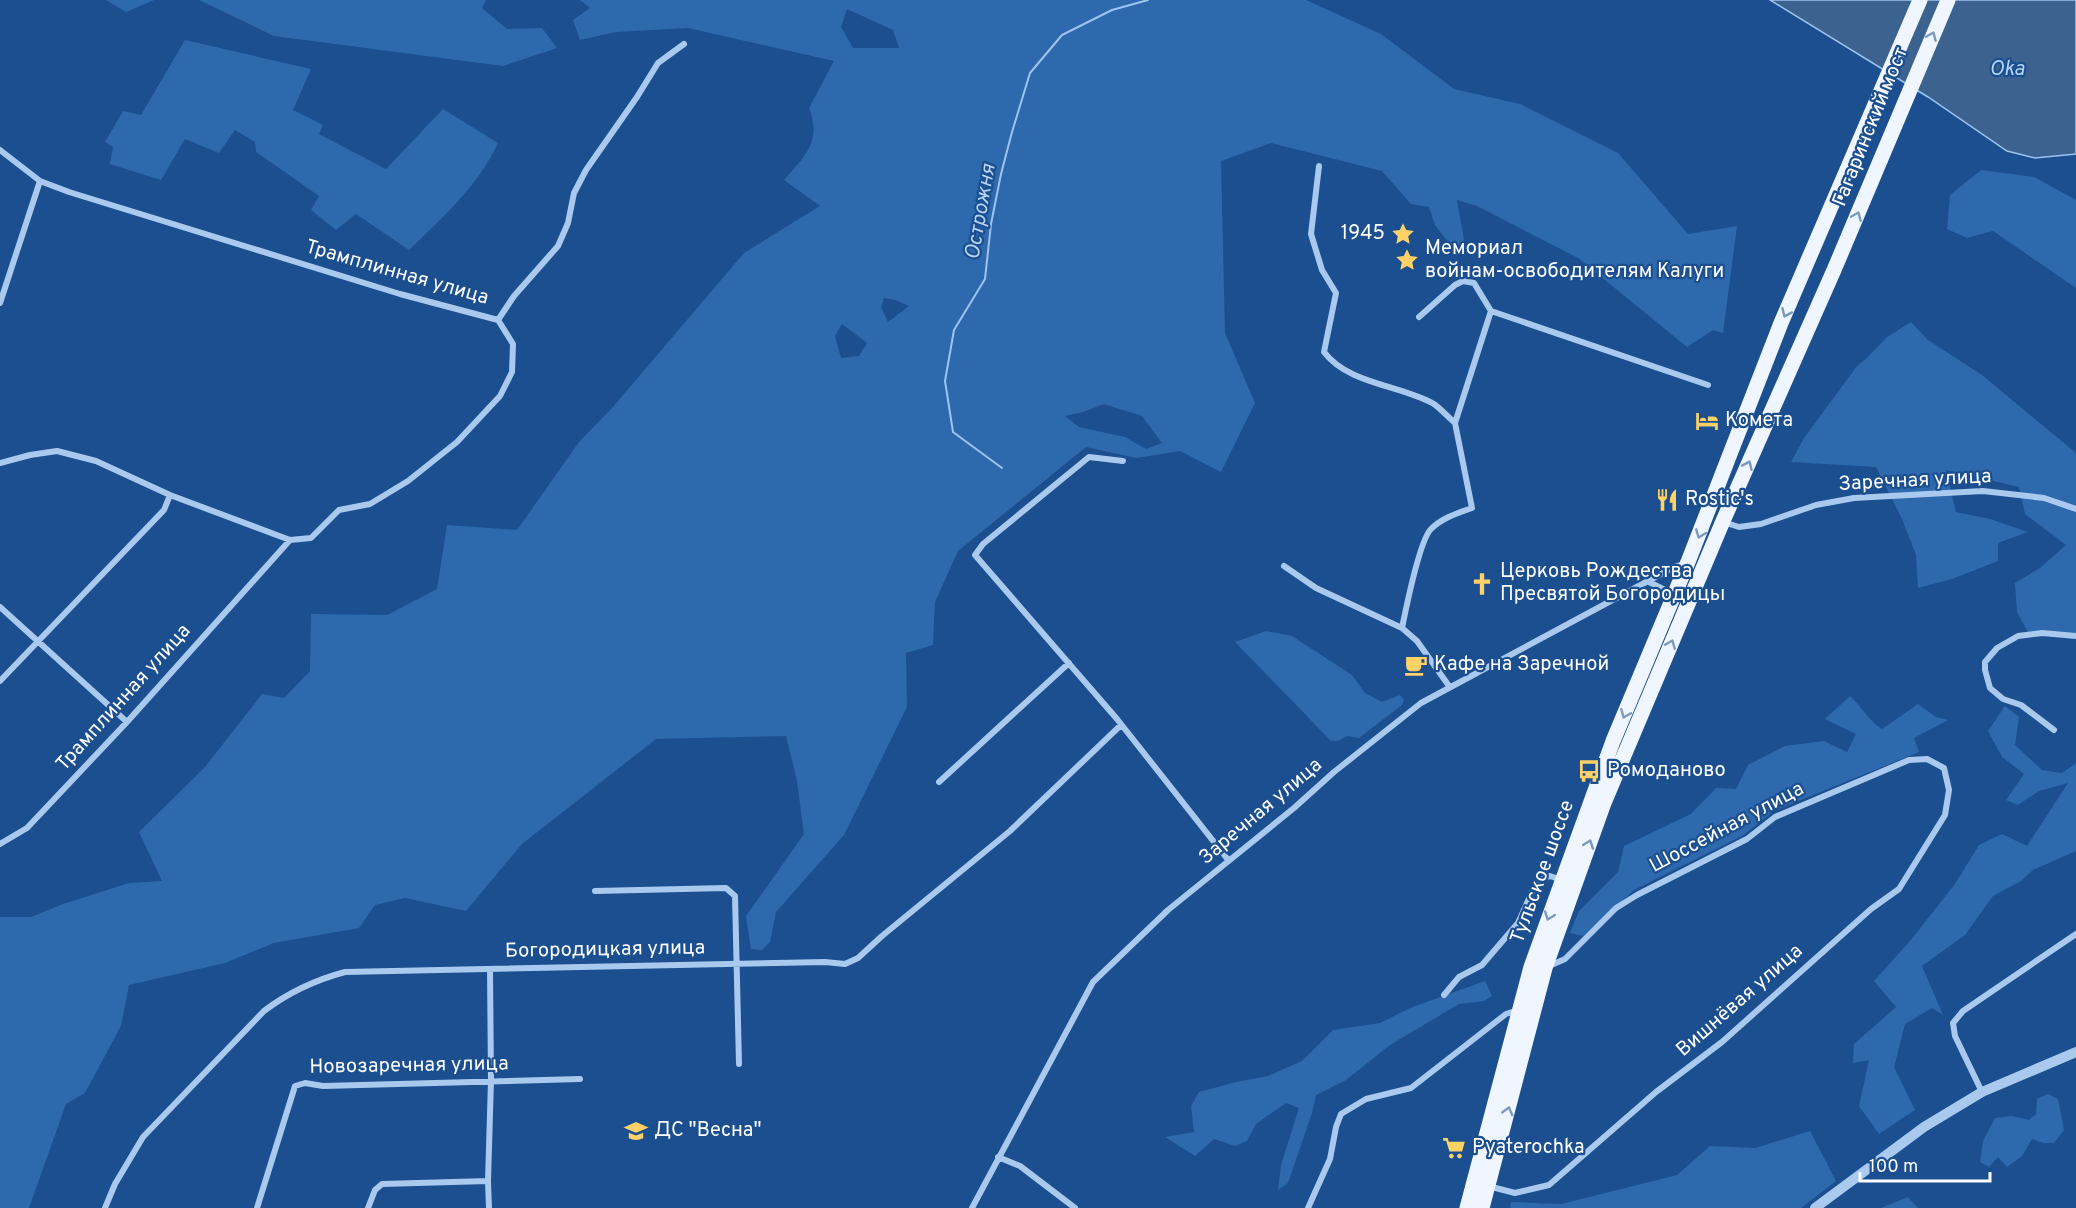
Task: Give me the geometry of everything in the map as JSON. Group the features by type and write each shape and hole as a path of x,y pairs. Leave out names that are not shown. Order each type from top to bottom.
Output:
{"main road":[{"name":"Гагаринский мост","path":"1810,260 1920,0"},
{"name":"Гагаринский мост","path":"1834,270 1948,0"},
{"name":"Тульское шоссе","path":"1467,1208 1531,967 1562,880 1613,741 1671,606 1782,323 1810,260"},
{"name":"Тульское шоссе","path":"1482,1208 1545,968 1604,803 1723,521 1834,270"}],"street":[{"path":"498,320 514,296 558,246 568,223 574,193 586,170 658,63 684,44"},
{"name":"Трамплинная улица","path":"0,150 40,181 69,192 400,294 498,320 513,344 512,372 500,396 457,441 408,481 370,504 339,510 311,537 290,540 127,722 27,828 0,844"},
{"path":"1319,166 1311,234 1322,270 1336,293 1324,352 1332,363 1348,372 1434,405 1455,423"},
{"path":"0,303 40,181"},
{"path":"1419,316 1455,285 1463,281 1474,283 1491,311 1708,385"},
{"path":"1402,628 1416,565 1429,530 1447,518 1472,508 1455,423 1491,311"},
{"path":"0,463 57,451 96,461 170,495 290,540"},
{"path":"1123,461 1089,457 983,544 975,555 1121,725 1229,861"},
{"name":"Заречная улица","path":"1723,521 1739,527 1761,524 1816,505 1854,498 1983,491 2044,498 2076,509"},
{"path":"0,681 164,510 170,495"},
{"name":"Заречная улица","path":"972,1208 1093,982 1168,910 1421,703 1674,567 1688,562"},
{"path":"1284,566 1316,588 1402,628 1417,641 1449,686"},
{"path":"1649,582 1666,591 1670,597 1671,606"},
{"path":"0,607 127,722"},
{"path":"2054,730 2021,705 2003,699 1990,688 1985,662 1997,648 2018,636 2042,633 2076,636"},
{"path":"939,782 1069,663"},
{"name":"Богородицкая улица","path":"105,1208 115,1184 143,1137 264,1011 280,999 321,978 345,972 825,962 844,964 858,958 1010,831 1121,725"},
{"name":"Шоссейная улица","path":"1545,968 1565,959 1616,908 1637,894 1747,839 1775,817 1909,760 1927,759 1944,768"},
{"name":"Вишнёвая улица","path":"1487,1186 1515,1193 1549,1185 1656,1092 1722,1042 1871,909 1899,889 1945,815 1949,790 1944,768"},
{"path":"1444,995 1459,977 1482,965 1518,923 1537,881 1550,876 1562,880"},
{"path":"595,891 726,888 735,896 739,1064"},
{"path":"1982,1092 1955,1036 1953,1023 1963,1011 2076,934"},
{"path":"489,1208 490,969"},
{"path":"1308,1208 1330,1159 1336,1126 1341,1114 1366,1099 1411,1088 1506,1014 1519,1010"},
{"path":"1815,1208 1924,1127 1982,1092 2076,1052"},
{"name":"Новозаречная улица","path":"257,1208 296,1086 304,1083 323,1086 580,1079"},
{"path":"998,1157 1020,1166 1075,1208"},
{"path":"369,1208 375,1190 382,1184 488,1181"}],"shaded area":[{"path":"106,0 154,0 126,12"},
{"path":"199,0 486,0 482,8 507,29 542,28 557,48 503,66 274,36"},
{"path":"580,0 1306,0 1381,34 1454,89 1520,104 1618,153 1688,234 1737,226 1723,333 1713,330 1687,347 1578,258 1477,206 1457,200 1466,251 1458,255 1435,225 1429,207 1411,204 1382,171 1271,143 1221,161 1225,333 1255,403 1221,472 1180,451 1136,458 1086,447 958,551 935,602 933,645 906,653 907,707 844,835 776,912 770,942 762,950 751,949 746,916 804,834 797,781 786,736 656,739 522,844 466,911 405,898 375,905 359,928 274,943 225,963 129,985 121,1026 85,1093 66,1104 29,1208 0,1208 0,917 31,917 129,883 162,881 139,832 205,767 262,694 284,698 310,671 311,614 387,615 437,589 447,525 517,530 579,442 612,408 744,253 820,206 784,180 809,147 814,130 809,108 834,61 688,28 616,32 580,40 573,20 590,8","holes":["847,9 893,30 899,48 853,48 841,27","884,298 909,306 888,322 881,307","842,324 867,343 859,356 841,358 835,336","1104,404 1142,416 1162,443 1146,449 1125,437 1079,427 1065,416"]},
{"path":"185,40 311,69 293,110 323,125 319,134 386,169 443,109 498,143 490,159 470,187 409,250 356,214 336,230 311,210 319,196 256,152 255,142 235,130 219,153 185,139 161,180 110,164 113,147 105,142 123,111 141,115"},
{"path":"1981,170 2034,177 2076,200 2076,288 1993,231 1967,238 1947,229 1950,195"},
{"path":"1911,322 1928,340 1982,375 2076,453 2076,635 2029,634 2017,612 2015,583 2040,568 2066,545 2025,514 2019,487 1946,470 1956,512 1990,519 2028,532 1998,543 1998,561 1952,579 1918,588 1916,555 1902,519 1876,467 1791,462 1804,438 1857,366 1887,337"},
{"path":"1266,631 1292,636 1352,675 1365,693 1382,702 1400,695 1404,700 1402,705 1359,738 1347,736 1338,741 1331,741 1235,642"},
{"path":"1850,696 1882,729 1918,704 1936,717 1948,720 1914,738 1919,752 1774,811 1742,836 1634,890 1583,936 1570,933 1579,911 1618,872 1624,846 1691,814 1716,788 1736,789 1748,765 1785,746 1824,741 1847,752 1856,734 1825,719"},
{"path":"2005,706 2019,717 2015,745 2042,770 2062,773 2076,763 2076,851 2033,870 2021,881 1993,896 1965,935 1922,966 1943,1015 1932,1008 1905,1024 1894,1067 1915,1110 1879,1134 1859,1106 1869,1060 1853,1063 1854,1044 1896,1007 1874,981 1910,941 1955,884 1979,845 2002,834 2027,846 2068,783 2039,791 2018,805 2006,800 2024,774 2002,757 1988,731"},
{"path":"1485,981 1492,996 1484,1001 1459,1004 1390,1045 1346,1080 1316,1095 1288,1183 1278,1190 1281,1165 1299,1108 1286,1103 1256,1124 1247,1141 1235,1146 1214,1139 1195,1156 1165,1137 1194,1132 1191,1106 1199,1092 1268,1076 1302,1061 1333,1030 1380,1023 1410,1008"},
{"path":"2048,1094 2058,1099 2064,1130 2054,1143 2043,1143 2032,1139 2022,1156 2007,1167 1998,1157 1989,1167 1980,1162 1983,1141 1995,1118 2012,1116 2029,1120 2036,1114 2037,1099"},
{"path":"1810,1131 1836,1181 1801,1208 1510,1208 1511,1202 1561,1204 1677,1175 1710,1146 1755,1148"},
{"path":"1908,1197 1918,1208 1881,1208"}],"water":[{"name":"Oka","path":"1770,0 2076,0 2076,154 2035,158 2007,151 1928,97"}],"waterway":[{"name":"Острожня","path":"1002,468 953,432 945,381 954,330 985,279 991,224 1001,174 1030,73 1062,35 1112,10 1148,0"}],"place":[{"name":"1945","path":"1403,234"},
{"name":"Мемориал войнам-освободителям Калуги","path":"1407,260"},
{"name":"Комета","path":"1707,421"},
{"name":"Rostic's","path":"1667,500"},
{"name":"Церковь Рождества Пресвятой Богородицы","path":"1482,584"},
{"name":"Кафе на Заречной","path":"1416,665"},
{"name":"Ромоданово","path":"1589,771"},
{"name":"ДС \"Весна\"","path":"636,1131"},
{"name":"Pyaterochka","path":"1454,1148"}]}
